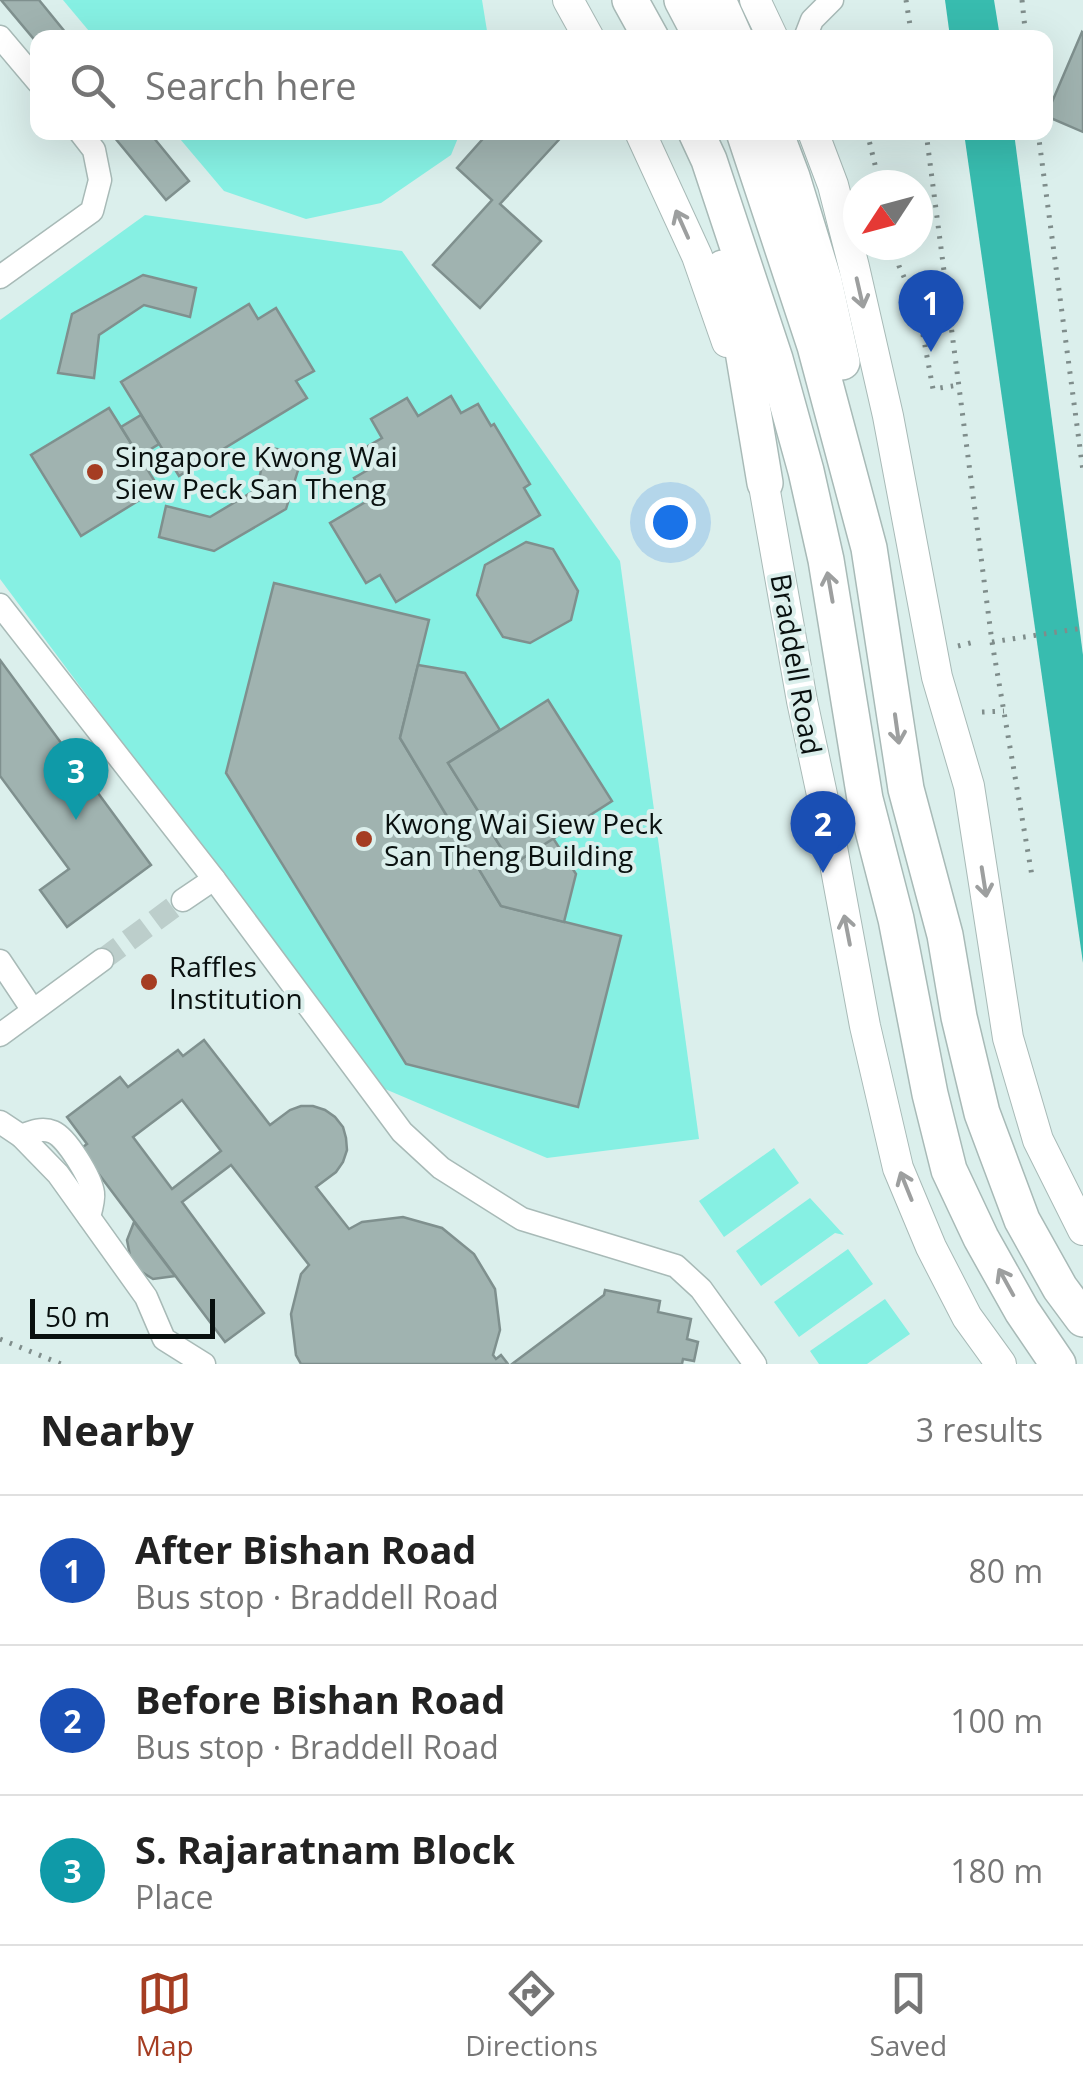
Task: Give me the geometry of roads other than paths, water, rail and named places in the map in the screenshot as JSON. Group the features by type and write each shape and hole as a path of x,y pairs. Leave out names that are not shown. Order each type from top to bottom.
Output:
{"highway":[{"path":"620,0 635,30"},
{"path":"630,0 647,30"},
{"path":"682,0 698,30"},
{"path":"718,0 732,30"},
{"path":"681,140 726,278 743,350 765,483"},
{"name":"Braddell Road","path":"700,140 769,342 806,471 826,560 865,799 896,918 948,1170 1022,1311 1058,1364"},
{"path":"747,140 816,346 869,548"},
{"path":"778,140 824,281 861,434 869,548 906,789 945,935 982,1113 1022,1220 1083,1320"}],"main road":[{"path":"568,0 585,30"},
{"path":"755,0 770,30"},
{"name":"Braddell Road","path":"644,140 697,256 731,355 765,483 802,701 865,1026 898,1168 930,1247 967,1317 1001,1364"},
{"path":"816,140 833,184 854,267 892,435 937,677 969,786 1008,1038 1038,1140 1083,1230"}],"street":[{"path":"808,30 812,20 832,0"},
{"path":"0,37 30,73"},
{"path":"0,277 92,210 100,180 94,150 86,140"},
{"path":"0,605 214,879 402,1132 441,1168 522,1219 676,1266 702,1289 755,1364"},
{"path":"183,900 214,879"},
{"path":"0,1035 102,960"},
{"path":"0,961 32,1009"},
{"path":"0,1122 21,1136 58,1174 146,1297 164,1339 204,1364"}],"tunnel":[{"path":"102,960 183,900"}],"place":[{"name":"After Bishan Road","path":"931,352"},
{"name":"Singapore Kwong Wai Siew Peck San Theng","path":"95,472"},
{"name":"S. Rajaratnam Block","path":"76,820"},
{"name":"Kwong Wai Siew Peck San Theng Building","path":"364,839"},
{"name":"Before Bishan Road","path":"823,873"},
{"name":"Raffles Institution","path":"149,982"}]}
